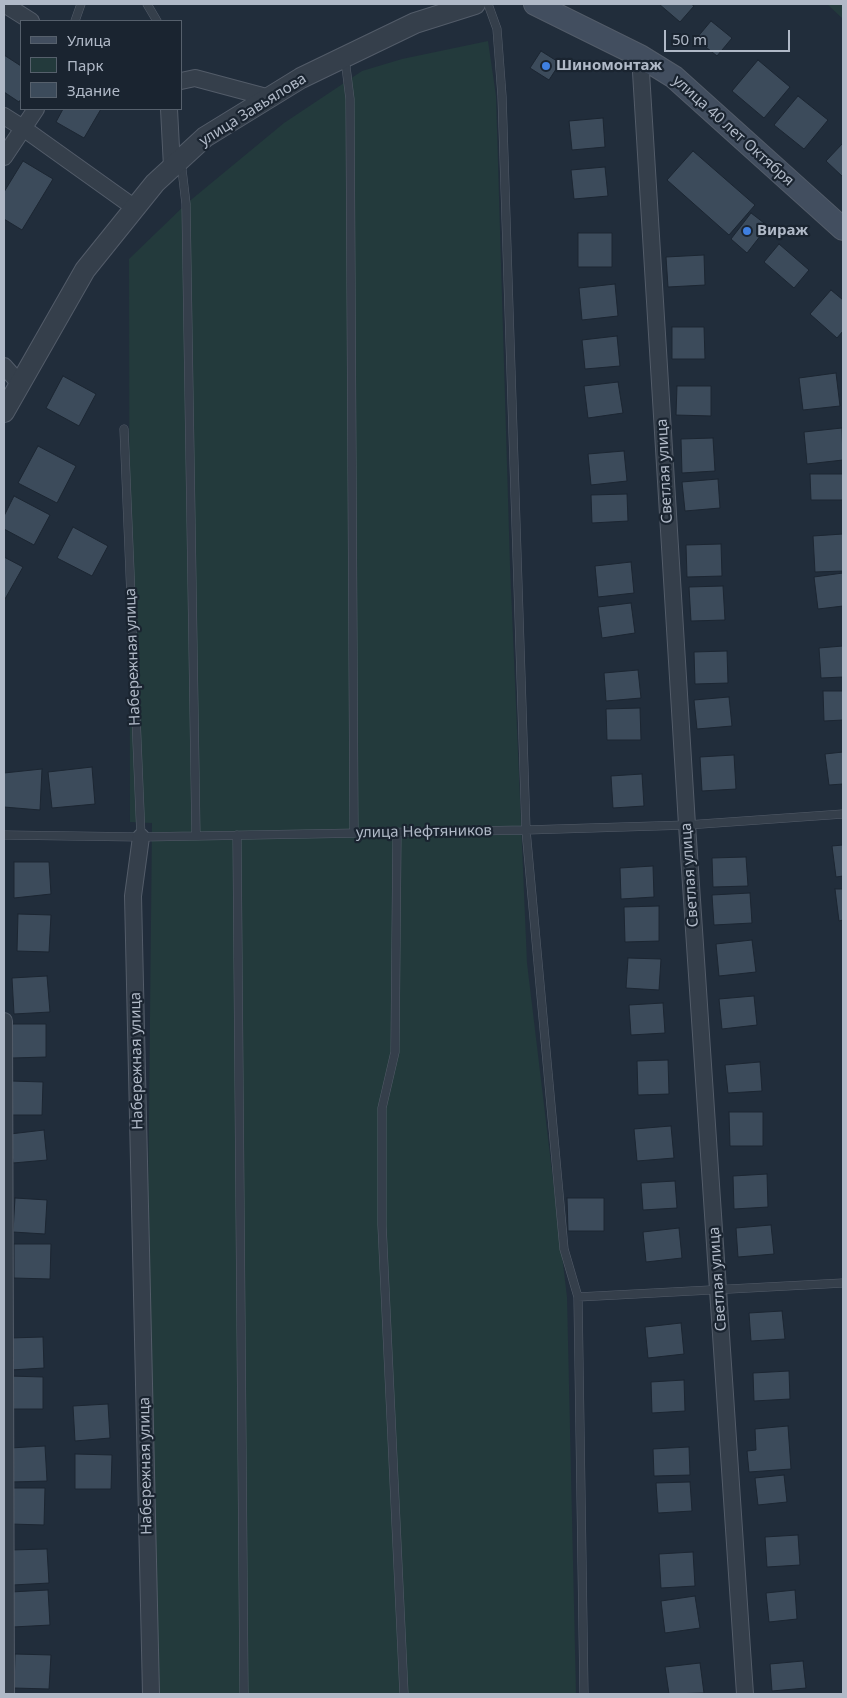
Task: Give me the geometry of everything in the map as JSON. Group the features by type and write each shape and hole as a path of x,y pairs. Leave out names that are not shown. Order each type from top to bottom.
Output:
{"main road":[{"name":"улица 40 лет Октября","path":"535,4 640,56 674,77 843,229"}],"street":[{"path":"4,4 30,20"},
{"name":"улица Завьялова","path":"4,412 85,270 155,183 205,137 301,78 415,23 475,4"},
{"name":"Светлая улица","path":"640,56 687,825 745,1694"},
{"path":"182,81 195,78 270,98"},
{"path":"4,157 35,110"},
{"path":"169,110 177,163"},
{"path":"4,116 135,208"},
{"path":"4,366 20,384"},
{"name":"Набережная улица","path":"141,837 133,896 151,1694"},
{"path":"4,1021 6,1694"}],"lane":[{"path":"74,20 81,4"},
{"path":"147,4 156,20"},
{"path":"488,4 498,29 502,96 526,830 564,1249 578,1297 584,1694"},
{"path":"344,57 350,99 354,833"},
{"path":"177,163 186,204 196,836"},
{"name":"Набережная улица","path":"124,428 141,837"},
{"name":"улица Нефтяников","path":"4,834 141,837 526,830 687,825 843,814"},
{"path":"397,832 395,1052 382,1108 382,1224 404,1694"},
{"path":"237,835 244,1694"},
{"path":"578,1297 843,1283"}],"green space":[{"path":"827,4 843,4 843,19"},
{"path":"488,41 496,96 510,566 527,963 567,1297 576,1694 158,1694 147,1309 152,823 130,822 129,259 186,204 284,123 362,71 402,59"}],"building":[{"path":"659,4 691,4 694,6 680,22"},
{"path":"711,21 732,38 717,56 696,39"},
{"path":"541,51 560,63 549,80 530,68"},
{"path":"4,55 20,65 20,100 19,102 4,92"},
{"path":"758,60 790,87 764,118 732,91"},
{"path":"798,96 828,120 804,149 774,125"},
{"path":"62,110 100,110 84,138 56,122"},
{"path":"603,118 605,147 572,150 569,121"},
{"path":"843,143 843,177 826,161"},
{"path":"693,151 755,205 729,235 667,180"},
{"path":"23,161 53,179 22,230 4,219 4,192"},
{"path":"605,167 608,196 574,199 571,170"},
{"path":"751,213 768,226 747,253 731,239"},
{"path":"578,233 612,233 612,267 578,267"},
{"path":"779,244 809,270 794,288 764,262"},
{"path":"704,255 705,285 668,287 666,257"},
{"path":"615,284 618,316 582,320 579,288"},
{"path":"831,290 843,300 843,331 837,338 810,314"},
{"path":"672,327 704,327 705,359 672,359"},
{"path":"617,336 620,366 585,369 582,340"},
{"path":"836,373 840,406 803,410 799,378"},
{"path":"63,376 96,394 79,426 46,408"},
{"path":"618,382 623,413 588,418 584,386"},
{"path":"677,386 711,386 711,416 676,415"},
{"path":"842,428 843,460 807,464 804,432"},
{"path":"713,438 715,471 682,473 681,439"},
{"path":"38,446 76,466 57,503 18,483"},
{"path":"624,451 627,481 591,485 588,454"},
{"path":"810,474 843,474 843,500 811,500"},
{"path":"718,479 720,508 685,511 682,482"},
{"path":"627,494 628,521 592,523 591,495"},
{"path":"14,496 50,515 34,545 4,529 4,516"},
{"path":"73,527 108,546 92,576 57,558"},
{"path":"843,534 843,571 815,572 813,536"},
{"path":"721,544 722,576 687,577 686,545"},
{"path":"4,557 23,567 5,599 4,599"},
{"path":"631,562 634,593 598,597 595,566"},
{"path":"843,573 843,606 818,609 814,577"},
{"path":"723,586 725,620 691,621 689,587"},
{"path":"631,603 635,633 602,638 598,607"},
{"path":"843,646 843,677 821,678 819,648"},
{"path":"727,651 728,683 695,684 694,652"},
{"path":"638,670 641,698 606,701 604,673"},
{"path":"823,691 843,691 843,720 824,721"},
{"path":"729,697 732,726 697,729 694,700"},
{"path":"640,708 641,740 607,740 606,709"},
{"path":"843,752 843,784 829,785 825,754"},
{"path":"734,755 736,789 702,791 700,757"},
{"path":"92,767 95,804 52,808 48,772"},
{"path":"42,769 40,810 4,807 4,773"},
{"path":"642,774 644,806 613,808 611,776"},
{"path":"843,845 843,876 836,877 832,846"},
{"path":"746,857 748,886 713,887 712,858"},
{"path":"14,862 49,862 51,894 14,898"},
{"path":"653,866 654,897 621,899 620,868"},
{"path":"835,889 843,889 843,920 839,921"},
{"path":"750,893 752,923 714,925 712,895"},
{"path":"659,906 659,941 625,942 624,907"},
{"path":"18,914 51,915 49,952 17,951"},
{"path":"752,940 756,972 719,976 716,944"},
{"path":"628,958 661,959 659,990 626,988"},
{"path":"47,976 50,1012 14,1014 12,978"},
{"path":"754,996 757,1025 722,1029 719,999"},
{"path":"663,1003 665,1033 631,1035 629,1005"},
{"path":"11,1024 46,1024 46,1057 12,1058"},
{"path":"668,1060 669,1094 638,1095 637,1061"},
{"path":"760,1062 762,1091 728,1093 725,1065"},
{"path":"11,1081 43,1082 42,1115 10,1115"},
{"path":"729,1112 763,1112 763,1146 730,1146"},
{"path":"671,1126 674,1158 637,1161 634,1129"},
{"path":"44,1130 47,1160 13,1163 10,1134"},
{"path":"767,1174 768,1207 734,1209 733,1176"},
{"path":"675,1181 677,1208 643,1210 641,1183"},
{"path":"15,1198 47,1200 45,1234 13,1232"},
{"path":"567,1198 604,1198 604,1231 568,1231"},
{"path":"771,1225 774,1254 738,1257 736,1228"},
{"path":"679,1228 682,1258 646,1262 643,1232"},
{"path":"14,1244 51,1244 50,1279 14,1278"},
{"path":"782,1311 785,1339 751,1341 749,1313"},
{"path":"681,1323 684,1354 648,1358 645,1327"},
{"path":"43,1337 44,1368 11,1370 10,1338"},
{"path":"789,1371 790,1399 754,1401 753,1373"},
{"path":"9,1376 43,1377 43,1409 8,1409"},
{"path":"684,1380 685,1411 652,1413 651,1382"},
{"path":"108,1404 110,1438 75,1441 73,1406"},
{"path":"788,1426 791,1469 749,1472 747,1451 756,1450 755,1429"},
{"path":"45,1446 47,1481 11,1482 10,1448"},
{"path":"689,1447 690,1475 654,1476 653,1449"},
{"path":"75,1454 112,1455 111,1489 75,1489"},
{"path":"784,1475 787,1502 758,1505 755,1478"},
{"path":"690,1482 692,1511 658,1513 656,1483"},
{"path":"12,1488 45,1488 44,1525 11,1524"},
{"path":"798,1535 800,1565 767,1567 765,1537"},
{"path":"47,1549 49,1583 13,1585 11,1550"},
{"path":"693,1552 695,1586 661,1588 659,1554"},
{"path":"48,1590 50,1625 13,1627 11,1592"},
{"path":"795,1590 797,1619 769,1622 766,1593"},
{"path":"695,1596 700,1628 665,1633 661,1601"},
{"path":"15,1654 51,1655 49,1689 14,1688"},
{"path":"803,1661 806,1688 772,1691 770,1664"},
{"path":"700,1663 704,1693 669,1694 665,1667"}],"place":[{"name":"Шиномонтаж","path":"546,66"},
{"name":"Вираж","path":"747,231"}]}
